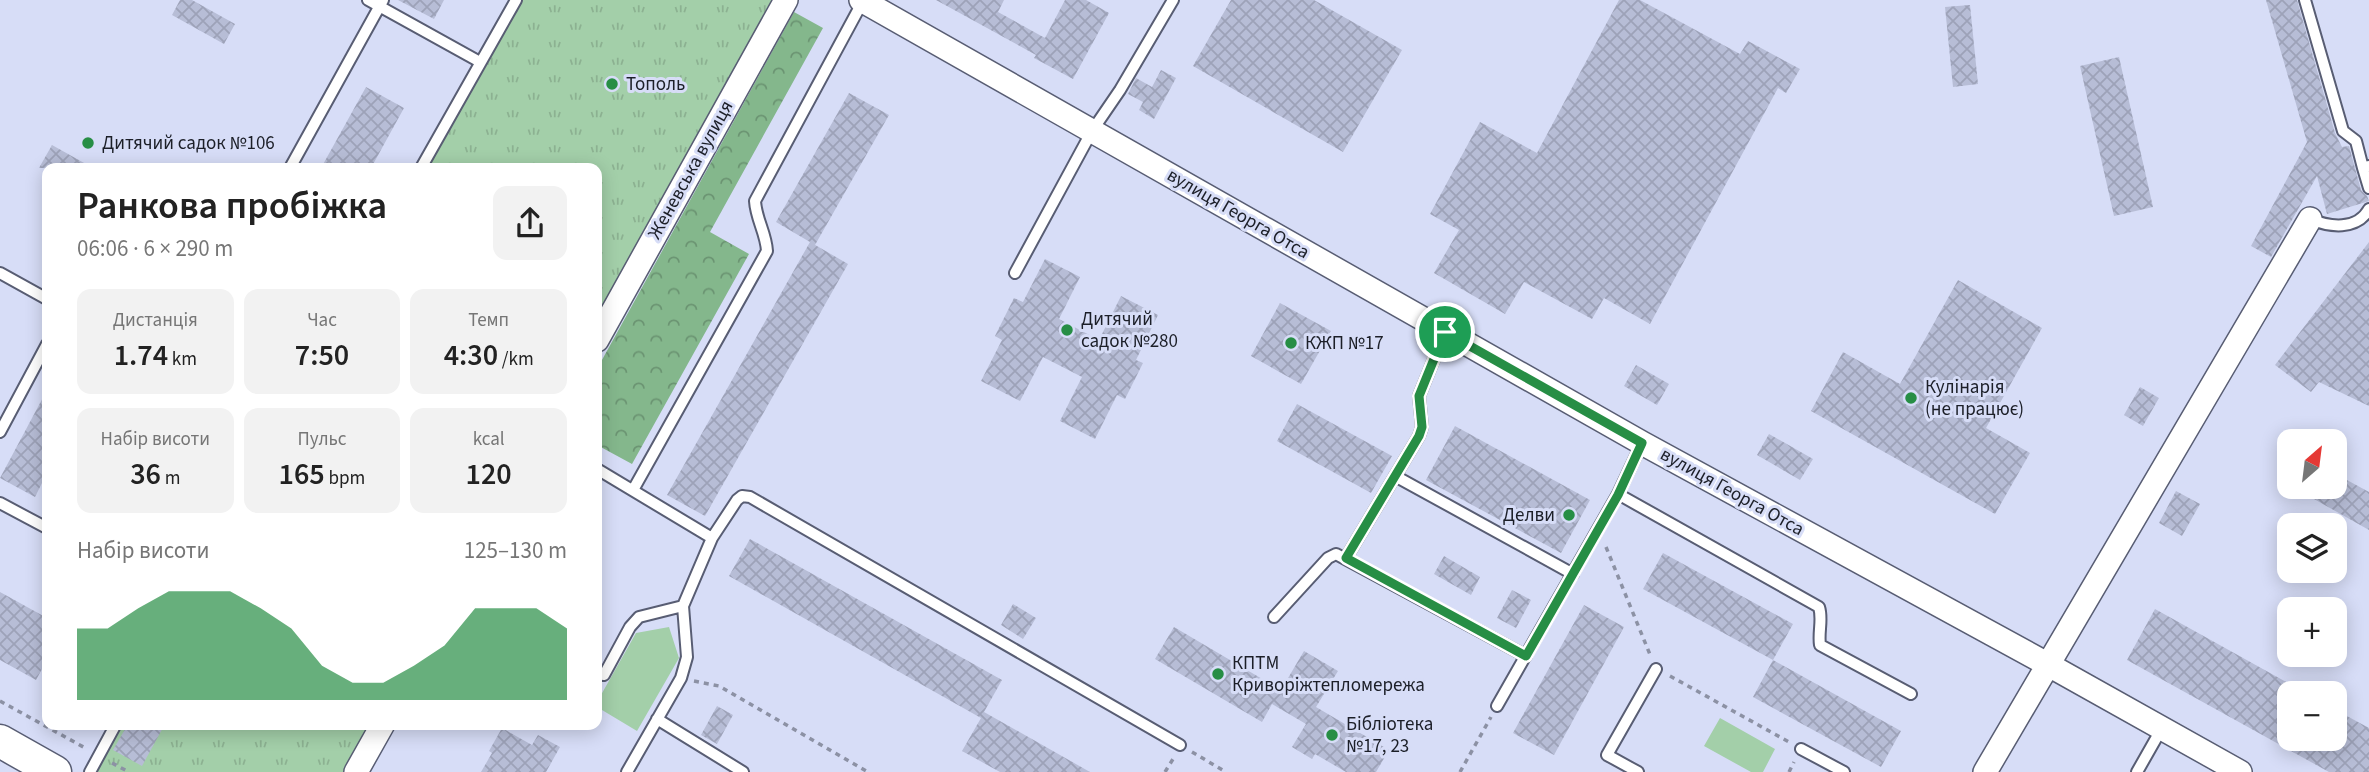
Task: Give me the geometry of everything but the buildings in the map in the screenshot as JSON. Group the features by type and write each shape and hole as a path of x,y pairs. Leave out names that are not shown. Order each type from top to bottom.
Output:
{"main road":[{"path":"0,741 55,772"}],"street":[{"name":"Женевська вулиця","path":"602,331 786,0"},
{"name":"вулиця Георга Отса","path":"862,1 1642,443 2240,772"},
{"path":"1985,772 2310,219"},
{"path":"356,772 380,730"}],"lane":[{"path":"368,0 381,3 480,62"},
{"path":"424,163 516,0"},
{"path":"1015,272 1092,131 1121,90 1172,0"},
{"path":"2305,0 2343,131 2356,141 2366,167 2369,188"},
{"path":"632,491 766,251 766,241 755,213 755,201 862,1"},
{"path":"293,163 381,3"},
{"path":"2310,219 2324,225 2340,227 2366,214 2369,209"},
{"path":"0,273 42,296"},
{"path":"1346,558 1422,427 1419,396 1445,332"},
{"path":"0,432 42,353"},
{"path":"1497,706 1618,495 1642,443"},
{"path":"602,472 712,538"},
{"path":"1395,477 1573,574"},
{"path":"1618,495 1819,607 1820,645 1911,694"},
{"path":"627,772 681,678 687,657 683,606 712,538 742,496 750,497 1180,745"},
{"path":"0,503 42,525"},
{"path":"1274,617 1328,558 1336,554 1526,656"},
{"path":"604,675 630,627 639,617 683,606"},
{"path":"1638,772 1607,755 1656,668"},
{"path":"657,719 743,772"},
{"path":"2137,772 2162,728"},
{"path":"90,772 113,730"},
{"path":"1801,749 1844,772"}],"path":[{"path":"1598,529 1656,668 1801,749"},
{"path":"681,678 719,686 868,772"},
{"path":"0,701 42,724"},
{"path":"1460,772 1497,706"},
{"path":"52,730 129,772"},
{"path":"1180,745 1226,772"}],"green space":[{"path":"516,0 786,0 602,331 602,163 424,163"},
{"path":"794,12 823,28 710,232 749,254 632,464 602,448 602,360"},
{"path":"669,627 679,658 637,731 602,710 602,693 636,633"},
{"path":"1720,718 1775,749 1763,772 1751,772 1704,746"},
{"path":"113,730 380,730 356,772 90,772"}],"place":[{"name":"Тополь","path":"612,84"},
{"name":"Дитячий садок №106","path":"88,143"},
{"name":"Дитячий садок №280","path":"1067,330"},
{"name":"КЖП №17","path":"1291,343"},
{"name":"Кулінарія (не працює)","path":"1911,398"},
{"name":"Делви","path":"1569,515"},
{"name":"КПТМ Криворіжтепломережа","path":"1218,674"},
{"name":"Бібліотека №17, 23","path":"1332,735"}],"route":[{"path":"1445,332 1642,443 1618,495 1526,656 1346,558 1419,436 1422,427 1419,396 1445,332"}]}
